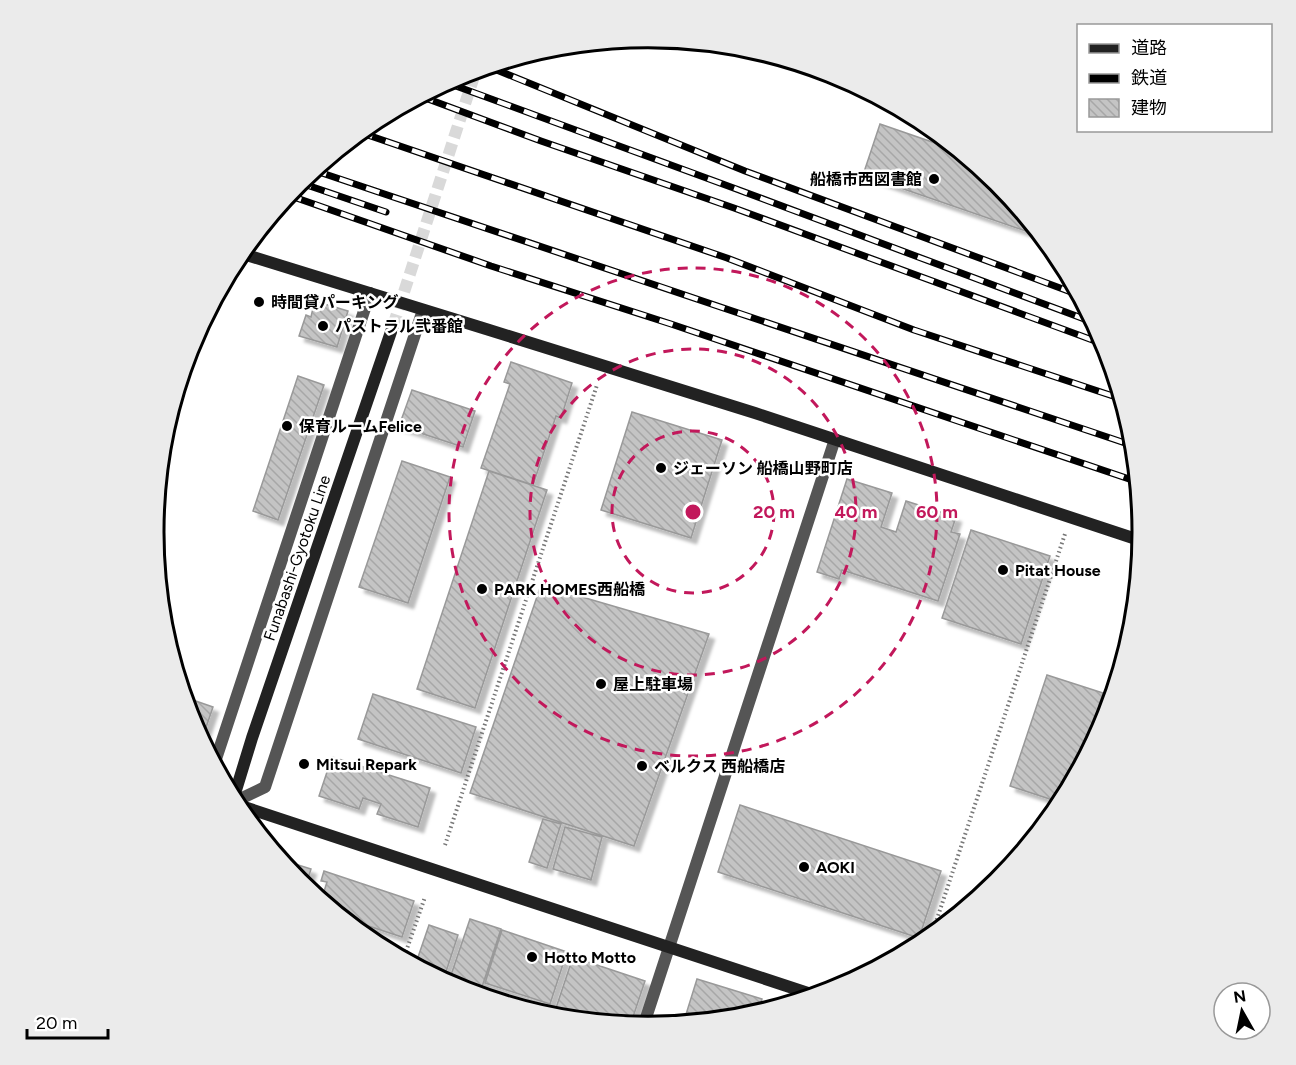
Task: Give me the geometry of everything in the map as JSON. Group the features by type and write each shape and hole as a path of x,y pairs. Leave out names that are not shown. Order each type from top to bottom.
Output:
{"street":[{"path":"250,257 835,440 1132,538"},
{"path":"217,755 370,293"},
{"path":"242,798 265,787 423,310"},
{"name":"Funabashi-Gyotoku Line","path":"237,790 252,738 393,326"},
{"path":"646,1017 835,440"},
{"path":"249,807 803,991"}],"path":[{"path":"445,845 598,383"},
{"path":"936,922 1070,517"},
{"path":"406,952 425,897"}],"building":[{"name":"船橋市西図書館","path":"880,124 937,144 943,148 991,190 1027,231 863,175"},
{"name":"パストラル弐番館","path":"318,302 348,311 337,347 299,336 306,315 311,317 313,308 316,309"},
{"path":"511,362 572,383 561,418 556,416 533,485 481,468 510,384 504,382"},
{"path":"298,376 324,385 278,520 253,511"},
{"path":"412,390 475,411 463,447 399,426"},
{"path":"632,412 722,440 691,538 601,510"},
{"path":"402,461 450,477 408,603 359,587"},
{"name":"PARK HOMES西船橋","path":"489,471 547,490 475,708 417,689"},
{"path":"847,479 892,493 881,527 896,532 906,501 956,517 951,532 960,534 938,601 842,570 839,579 817,572"},
{"path":"971,530 1050,556 1021,644 942,618"},
{"path":"541,585 709,634 634,846 470,793"},
{"path":"1047,675 1103,693 1083,747 1052,800 1010,786"},
{"path":"373,694 476,727 461,773 358,739"},
{"path":"193,700 213,707 205,730"},
{"path":"332,757 430,788 418,827 377,814 381,804 363,798 359,809 319,796"},
{"path":"740,805 941,871 921,932 915,937 718,872"},
{"path":"543,819 561,824 547,868 529,862"},
{"path":"565,827 602,837 591,880 553,869"},
{"path":"295,864 311,869 308,878"},
{"path":"324,871 414,901 402,937 364,924 324,892 327,882 321,881"},
{"path":"470,919 501,929 482,987 451,975"},
{"path":"429,925 458,935 446,972 418,958"},
{"path":"502,930 567,952 550,1004 485,983"},
{"path":"573,957 645,981 633,1017 556,1008"},
{"path":"697,979 762,999 761,1003 743,1008 686,1015"}],"tunnel":[{"path":"393,326 472,81"}],"railway":[{"path":"501,72 745,171 1069,291"},
{"path":"459,87 1083,319"},
{"path":"430,100 734,208 1093,340"},
{"path":"370,136 727,258 914,330 1113,396"},
{"path":"323,173 1124,443"},
{"path":"309,186 386,212"},
{"path":"297,198 491,266 671,324 1129,479"}],"place":[{"name":"船橋市西図書館","path":"934,179"},
{"name":"時間貸パーキング","path":"259,302"},
{"name":"パストラル弐番館","path":"323,326"},
{"name":"保育ルームFelice","path":"287,426"},
{"name":"ジェーソン 船橋山野町店","path":"661,468"},
{"name":"Pitat House","path":"1003,570"},
{"name":"PARK HOMES西船橋","path":"482,589"},
{"name":"屋上駐車場","path":"601,684"},
{"name":"Mitsui Repark","path":"304,764"},
{"name":"ベルクス 西船橋店","path":"642,766"},
{"name":"AOKI","path":"804,867"},
{"name":"Hotto Motto","path":"532,957"}]}
